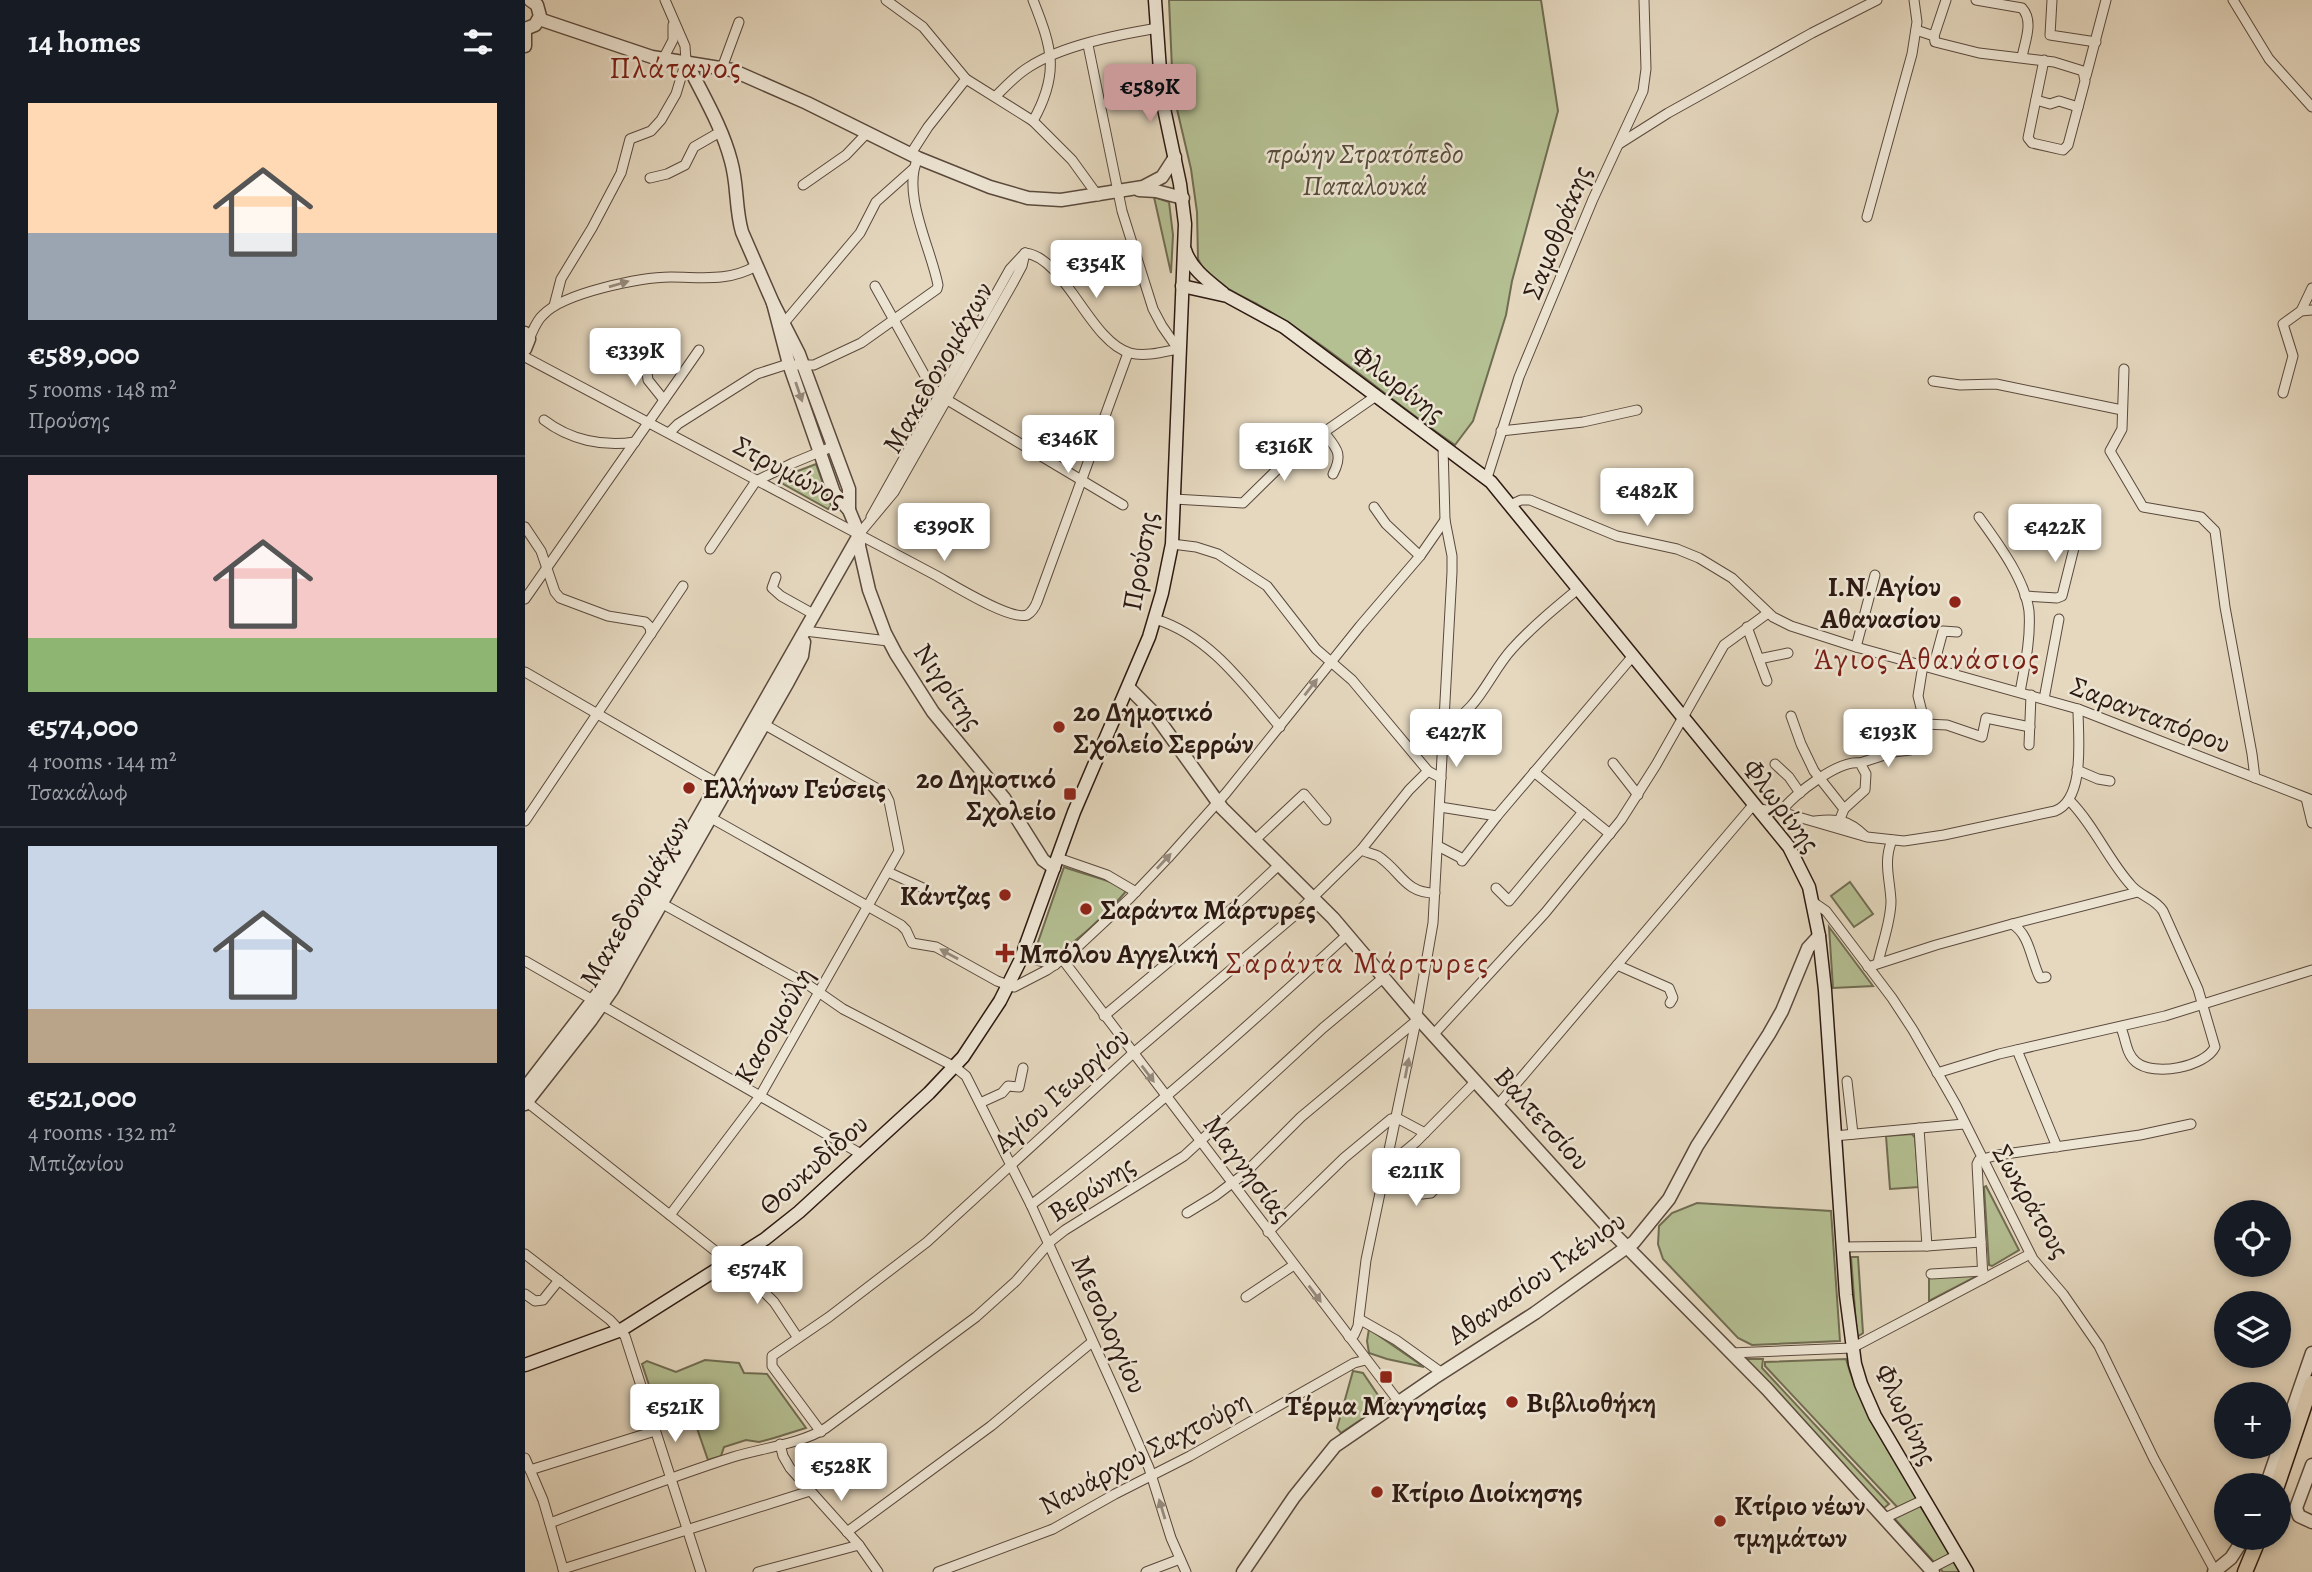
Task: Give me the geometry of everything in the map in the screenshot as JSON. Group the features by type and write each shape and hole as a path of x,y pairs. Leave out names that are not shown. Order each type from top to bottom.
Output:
{"main road":[{"path":"2281,1473 2312,1383"},
{"path":"2245,1572 2254,1550"}],"street":[{"path":"525,46 525,29 534,26 539,19 539,8 530,0"},
{"path":"554,306 561,279 621,173 630,139 653,130 676,94 686,61 685,46 665,0"},
{"path":"886,0 925,30 966,79 1033,121 1072,160 1098,195"},
{"path":"1033,0 1051,56 1050,77 1033,121"},
{"name":"Προύσης","path":"1043,901 1074,812 1129,688 1155,619 1172,544 1178,349 1185,246 1183,198 1162,99 1155,0"},
{"name":"Σαμοθράκης","path":"1487,478 1519,377 1585,218 1631,119 1646,76 1644,0"},
{"path":"1618,144 1668,113 1877,0"},
{"path":"1867,217 1901,96 1916,30 1914,0"},
{"path":"1945,0 1934,36 1935,41 1974,52 2044,60 2081,69 2085,78"},
{"path":"1976,0 2022,8 2025,11 2029,21 2022,57"},
{"path":"2052,0 2049,35 2096,42"},
{"path":"2044,60 2028,139 2032,143 2064,149 2106,0"},
{"path":"2233,0 2269,59 2312,107"},
{"path":"663,59 674,37 671,16"},
{"path":"539,19 641,54 722,68 779,90 867,133 914,161 1028,198 1061,200 1132,190 1162,177 1175,157"},
{"path":"722,68 739,22"},
{"path":"996,96 1028,67 1051,56 1157,28"},
{"path":"1916,30 1934,36"},
{"path":"1081,482 1128,353 1149,354 1178,349 1153,309 1117,193 1087,45"},
{"name":"Νιγρίτης","path":"686,61 720,132 734,172 735,201 740,226 784,323 820,452 834,493 849,510 859,536 869,590 888,640 933,712 995,786 1043,860 1056,863"},
{"path":"784,323 860,233 876,202 914,161 928,127 966,79"},
{"path":"2036,100 2050,104 2059,101 2078,107"},
{"path":"1631,119 1643,130"},
{"path":"650,178 667,174 685,165 694,147 720,132"},
{"path":"803,185 846,155 867,133"},
{"path":"670,432 749,377 796,365 817,364 861,343 938,287 914,195 914,161"},
{"path":"1132,190 1156,191 1183,198"},
{"name":"Φλωρίνης","path":"1185,246 1189,260 1198,272 1227,296 1292,332 1487,478 1794,856 1807,881 1819,936 1851,1348 1859,1378 1872,1409 1967,1572"},
{"name":"Μακεδονομάχων","path":"525,1088 598,1003 759,722 801,656 804,634 942,397 1010,269 1025,254 1035,255 1048,264 1109,338 1128,353"},
{"path":"527,340 540,318 554,306 579,296 638,279 727,278 756,266"},
{"path":"875,286 929,383 942,397 1123,505"},
{"name":"Φλωρίνης","path":"1182,286 1227,296"},
{"path":"2301,312 2312,288"},
{"name":"Νιγρίτης","path":"773,303 796,365 834,446 849,489 849,510"},
{"path":"2283,393 2293,356 2283,324 2301,312 2312,310"},
{"path":"525,600 699,350"},
{"name":"Στρυμώνος","path":"525,357 1009,613 1025,615 1034,609 1081,482"},
{"path":"645,358 648,380 664,400"},
{"path":"2124,369 2121,432 2110,451 2139,502 2148,509 2201,517 2211,525 2216,535 2220,579 2255,778"},
{"path":"1933,381 1960,385 1996,384 2122,410"},
{"path":"1174,499 1243,503 1279,466 1376,396"},
{"path":"1501,431 1583,422 1637,410"},
{"path":"544,420 562,433 584,440 617,444 635,442"},
{"path":"1324,431 1339,454 1339,462 1333,474"},
{"path":"710,549 758,480 834,446"},
{"path":"1349,1337 1356,1333 1359,1319 1366,1260 1397,1118 1431,939 1452,572 1445,520 1443,446"},
{"name":"Σαρανταπόρου","path":"1510,505 1521,499 1530,500 1616,536 1692,555 1732,579 1768,613 1783,622 1856,647 2078,709 2309,799"},
{"path":"1374,507 1386,524 1420,556"},
{"path":"1979,517 2008,557 2029,612 2029,631 2020,692"},
{"path":"706,815 905,928 912,943 936,947 1009,987 1016,986 1060,962 1136,892 1217,803 1420,556 1445,520"},
{"path":"2025,596 2061,596 2080,523"},
{"path":"525,527 541,551 555,592 560,598 608,615 647,623 651,634"},
{"path":"1172,544 1212,551 1231,561 1271,590 1311,642 1352,680 1428,771 1441,778"},
{"path":"1856,647 1875,575"},
{"path":"776,577 772,588 815,615"},
{"path":"525,821 683,586"},
{"path":"1443,726 1453,721 1479,698 1488,680 1523,637 1578,589"},
{"path":"1433,1035 1545,913 1610,834 1638,795 1724,645 1768,613"},
{"path":"1155,619 1187,632 1212,651 1280,727"},
{"path":"2044,699 2059,620"},
{"path":"1747,627 1767,681"},
{"path":"1933,668 1943,631 1957,632"},
{"path":"804,634 888,640"},
{"path":"1759,659 1788,653"},
{"path":"1438,846 1462,860 1632,657"},
{"path":"1923,665 1918,696 1925,724 1947,725 1982,737 1986,718 2030,727"},
{"path":"525,672 722,787"},
{"name":"Βαλτετσίου","path":"1129,688 1153,712 1217,803 1314,898 1417,1019 1626,1247 1793,1417 1931,1571"},
{"path":"2029,745 2031,695"},
{"path":"1498,1105 1756,806 1867,837 1892,840 1920,840 2047,814 2060,809 2069,800 2075,784 2078,709"},
{"path":"1791,716 1805,753 1844,809"},
{"name":"Κασομούλη","path":"670,1215 760,1096 888,872 899,848 885,793 759,722"},
{"path":"1781,812 1800,793 1846,764 1910,750"},
{"path":"1613,763 1638,795"},
{"path":"1840,819 1844,809 1865,790 1866,774 1860,763"},
{"path":"1775,764 1789,777 1800,793"},
{"path":"2077,770 2111,781"},
{"name":"Αγίου Γεωργίου","path":"821,1432 771,1363 774,1354 835,1313 927,1242 1133,1054 1314,898 1361,850 1409,790 1428,771"},
{"path":"1534,772 1610,834"},
{"path":"1255,840 1304,794 1326,820"},
{"path":"2309,799 2312,823"},
{"path":"2069,800 2128,882 2161,908 2203,1004 2215,1047 2210,1055 2190,1065 2153,1069 2138,1064 2129,1052 2121,1028"},
{"path":"1440,807 1497,816"},
{"path":"1496,888 1509,901 1583,812"},
{"name":"Μακεδονομάχων","path":"526,1103 598,1003 661,903 706,815"},
{"path":"1813,821 1840,819 1853,824 1867,837"},
{"path":"1873,965 1891,902 1886,865 1892,840"},
{"path":"1361,850 1378,856 1408,886 1420,893 1435,893"},
{"path":"1056,863 1107,875 1136,892"},
{"path":"1104,1016 1242,901 1280,864"},
{"path":"888,872 923,888"},
{"path":"1873,965 2012,924 2138,892"},
{"name":"Θουκυδίδου","path":"525,1365 621,1330 730,1262 791,1220 955,1067 1009,987 1043,901"},
{"name":"Σωκράτους","path":"1813,902 1873,965 1937,1073 2030,1254 2069,1302 2099,1346 2154,1459 2214,1572"},
{"path":"661,903 819,992 843,1009 955,1067"},
{"path":"2012,924 2019,929 2027,942 2040,978 2046,977"},
{"path":"1031,1205 1087,1163 1237,1037 1347,935"},
{"name":"Αθανασίου Γκένιου","path":"1243,1572 1294,1497 1330,1451 1442,1373 1535,1313 1626,1247 1651,1223 1669,1199 1704,1135 1783,1011 1805,953 1819,936"},
{"name":"Μαγνησίας","path":"1026,947 1036,960 1060,962 1399,1402"},
{"path":"525,961 861,1154"},
{"path":"1618,965 1669,988 1673,998 1670,1003"},
{"path":"1937,1073 2017,1050 2121,1028 2312,970"},
{"name":"Βερώνης","path":"550,1522 670,1478 821,1432 976,1317 1016,1281 1065,1230 1180,1159 1313,1037 1384,978"},
{"path":"1187,1213 1231,1184 1301,1117 1417,1019"},
{"path":"2017,1050 2057,1147"},
{"name":"Μεσολογγίου","path":"955,1067 966,1076 1049,1244 1151,1476 1179,1559 1187,1572"},
{"path":"980,1103 1002,1093 1008,1086 1019,1087 1023,1069"},
{"path":"1387,1166 1425,1133 1476,1081"},
{"path":"1847,1081 1853,1134"},
{"path":"526,1103 730,1262 768,1295 798,1338"},
{"path":"1268,1232 1350,1152 1386,1122 1397,1118 1425,1133"},
{"path":"1834,1136 1964,1124"},
{"path":"1983,1275 1977,1164 1981,1159 1998,1154 2140,1136 2191,1124"},
{"path":"1919,1128 1927,1246"},
{"path":"1397,1159 1422,1194 1431,1193 1447,1176"},
{"path":"1842,1247 1981,1242"},
{"path":"525,1254 621,1330 627,1341 701,1572"},
{"path":"1731,1353 1851,1348 1983,1275 2030,1254"},
{"path":"1246,1297 1294,1265"},
{"path":"1931,1274 1983,1275"},
{"path":"525,1294 535,1301 543,1300 559,1280"},
{"path":"1359,1319 1396,1340 1442,1373"},
{"path":"848,1532 991,1426 1093,1342"},
{"path":"2270,1473 2312,1353"},
{"name":"Ναυάρχου Σαχτούρη","path":"938,1572 1053,1529 1354,1363 1366,1360"},
{"path":"530,1470 655,1432"},
{"path":"780,1444 786,1462 859,1545 878,1572"},
{"path":"525,1458 550,1522 563,1571 810,1491"},
{"path":"2312,1465 2296,1508 2299,1516 2312,1522"},
{"path":"1885,1518 1923,1500"},
{"path":"758,1572 859,1545"},
{"path":"2214,1572 2236,1550"},
{"path":"1931,1571 1957,1555"},
{"path":"1146,1572 1179,1559"}],"green space":[{"name":"πρώην Στρατόπεδο Παπαλουκά","path":"1169,0 1541,0 1558,111 1512,281 1506,315 1473,421 1455,445 1308,336 1223,286 1202,267 1198,259 1197,212 1191,169 1173,92"},
{"path":"1154,197 1169,202 1173,235 1171,273"},
{"path":"816,464 831,506 828,509 778,481 779,478"},
{"path":"1064,867 1128,889 1079,937 1048,956 1039,953 1037,945"},
{"path":"1850,882 1873,914 1854,927 1831,896"},
{"path":"1829,927 1873,986 1833,988"},
{"path":"1912,1134 1915,1138 1919,1187 1890,1189 1886,1136"},
{"path":"1986,1186 2019,1250 1992,1266 1989,1265"},
{"path":"1697,1203 1831,1211 1840,1341 1752,1345 1738,1338 1663,1259 1658,1244 1659,1226 1672,1213"},
{"path":"1851,1257 1858,1257 1863,1333 1857,1337"},
{"path":"1979,1275 1929,1301 1929,1276"},
{"path":"1369,1329 1424,1367 1369,1353"},
{"path":"1743,1359 1763,1359 1762,1368 1889,1504 1884,1508"},
{"path":"1846,1359 1868,1414 1918,1500 1899,1509 1765,1366 1765,1362"},
{"path":"705,1360 739,1363 744,1373 767,1374 806,1428 759,1442 746,1440 724,1447 721,1456 708,1460 691,1411 661,1421 642,1364 647,1361 676,1372"},
{"path":"1353,1371 1363,1373 1384,1404 1341,1433 1337,1428"},
{"path":"1919,1504 1961,1572 1943,1572 1893,1517"}],"place":[{"name":"Ι.Ν. Αγίου Αθανασίου","path":"1955,602"},
{"name":"2ο Δημοτικό Σχολείο Σερρών","path":"1059,727"},
{"name":"Ελλήνων Γεύσεις","path":"689,788"},
{"name":"2ο Δημοτικό Σχολείο","path":"1070,794"},
{"name":"Κάντζας","path":"1005,895"},
{"name":"Σαράντα Μάρτυρες","path":"1086,909"},
{"name":"Μπόλου Αγγελική","path":"1005,953"},
{"name":"Τέρμα Μαγνησίας","path":"1386,1377"},
{"name":"Βιβλιοθήκη","path":"1512,1402"},
{"name":"Κτίριο Διοίκησης","path":"1377,1492"},
{"name":"Κτίριο νέων τμημάτων","path":"1720,1521"}],"district":[{"name":"Πλάτανος","path":"676,68"},
{"name":"Άγιος Αθανάσιος","path":"1927,659"},
{"name":"Σαράντα Μάρτυρες","path":"1358,963"}]}
